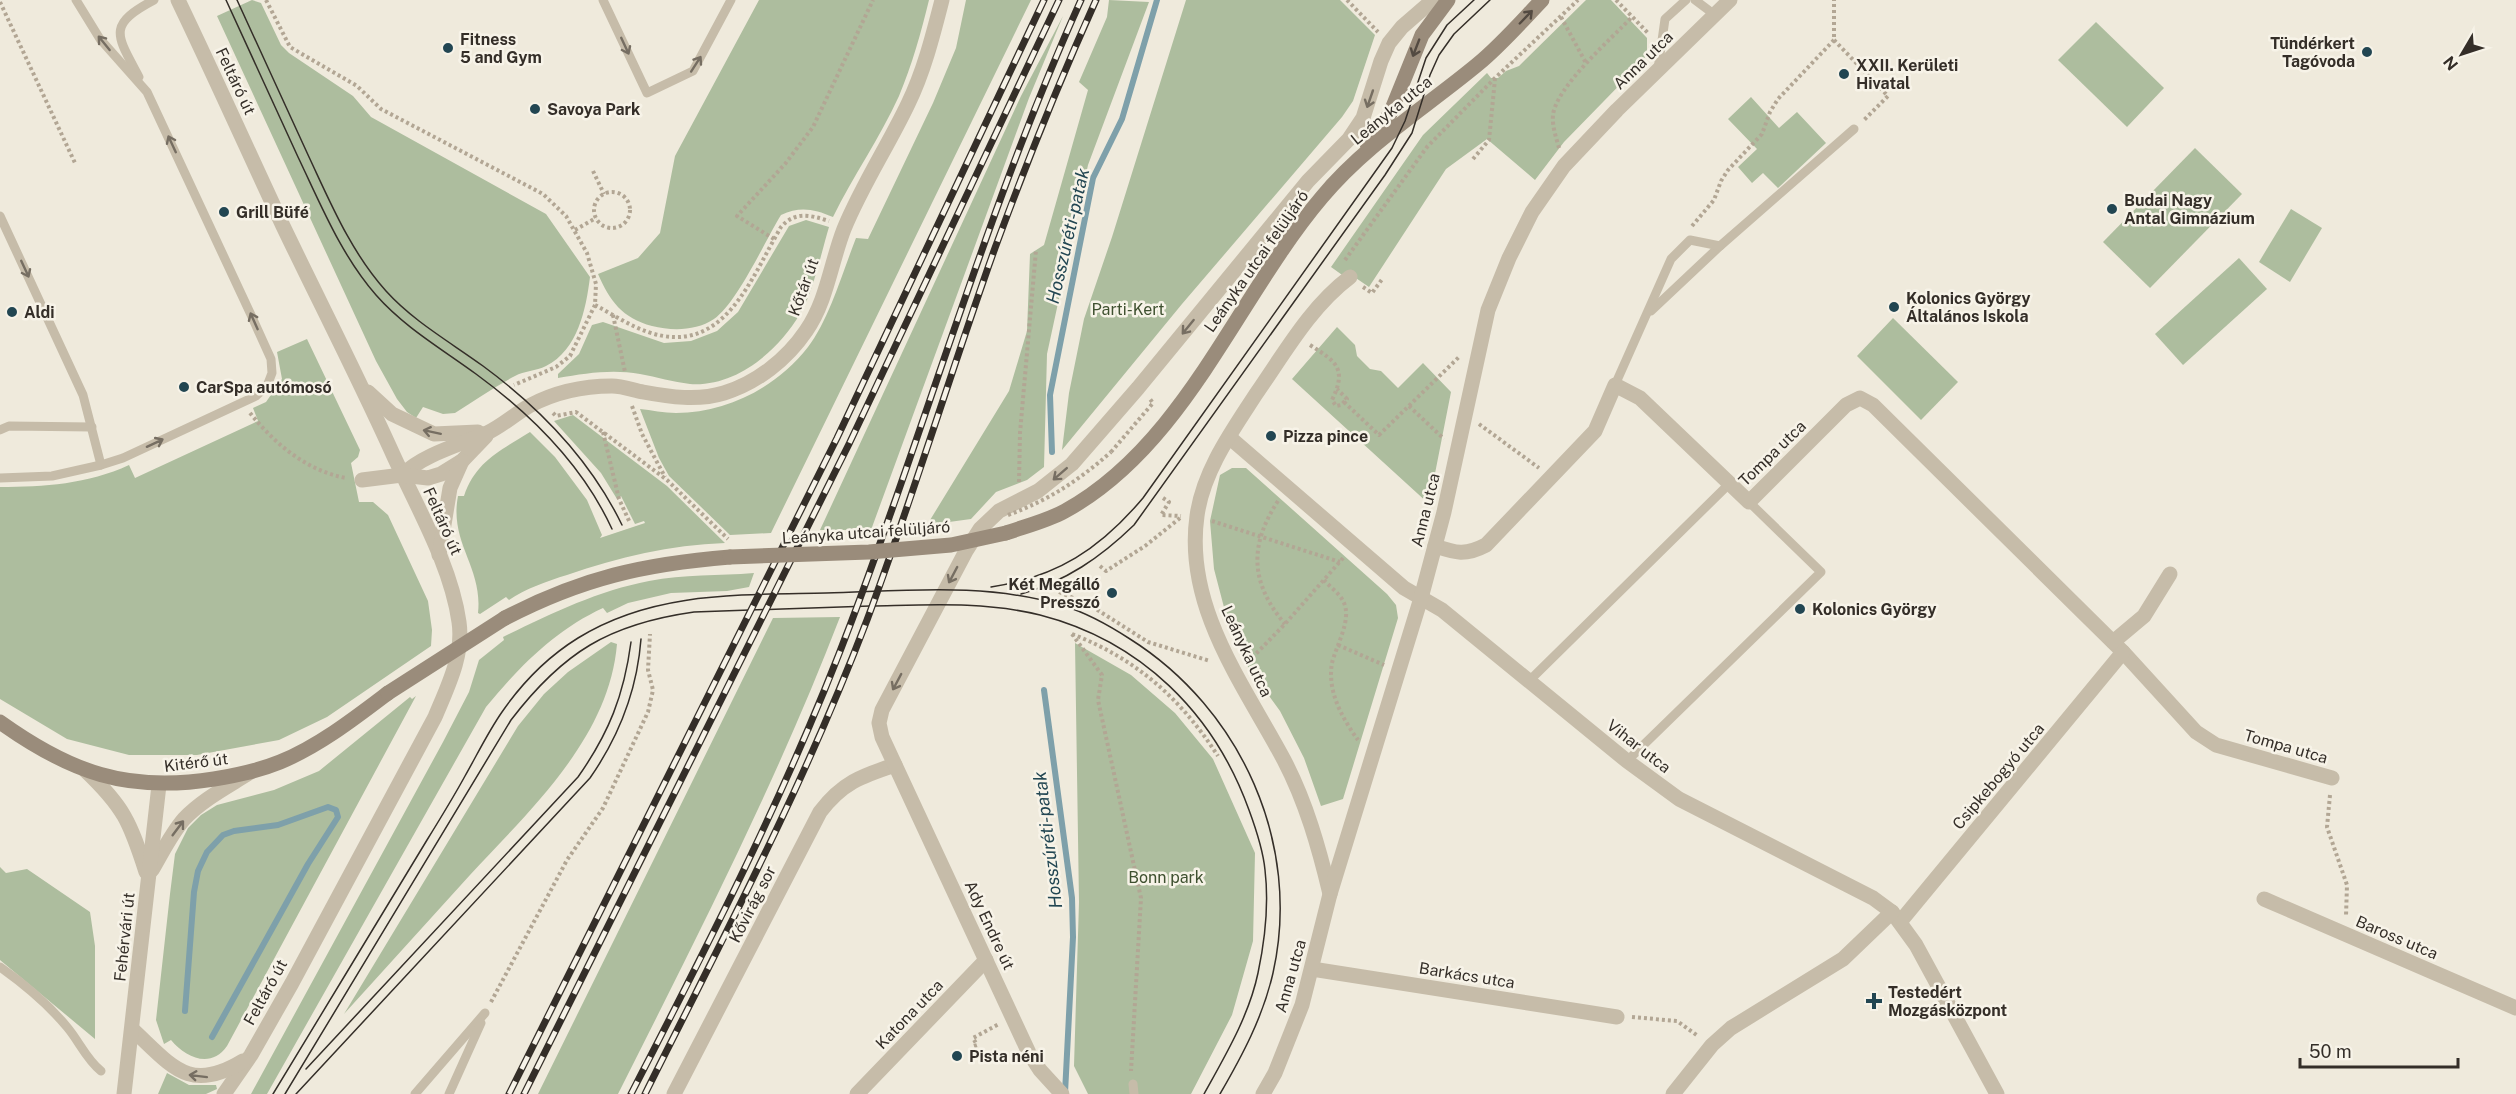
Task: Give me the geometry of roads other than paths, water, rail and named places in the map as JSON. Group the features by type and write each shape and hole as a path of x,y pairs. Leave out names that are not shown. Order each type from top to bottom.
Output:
{"main road":[{"name":"Leányka utca","path":"1352,166 1390,114 1422,34 1448,0"},
{"name":"Leányka utca","path":"1352,166 1420,108 1479,63 1542,0"},
{"name":"Leányka utcai felüljáró","path":"388,693 505,618 546,597 630,570 682,561 730,557 869,552 951,545 1006,533 1065,511 1127,465 1157,432 1191,388 1284,247 1322,196 1352,166"},
{"name":"Kitérő út","path":"0,722 47,752 85,771 120,781 159,784 194,782 249,773 282,761 314,745 388,693"}],"street":[{"name":"Feltáró út","path":"178,0 305,273 362,386 439,555 454,592 460,625 459,650 453,674 435,717 250,1056 224,1094"},
{"name":"Kőtár út","path":"402,475 420,461 490,431 530,406 554,395 578,388 614,386 664,396 697,398 725,393 753,380 772,367 807,330 818,309 844,228 908,104 923,67 942,0"},
{"name":"Ady Endre út","path":"1062,1094 1029,1053 882,737 879,723 882,710 966,551 980,529 999,511 1038,491 1072,464 1138,388 1308,181 1348,139 1363,118 1389,43 1402,27 1433,0"},
{"name":"Anna utca","path":"1263,1094 1289,1039 1312,969 1330,894 1435,546 1458,452 1488,310 1509,258 1532,212 1564,166 1730,0"},
{"name":"Leányka utca","path":"1330,894 1316,838 1285,762 1216,632 1202,596 1190,516 1228,437 1296,336 1348,278"},
{"path":"1435,546 1455,552 1471,553 1486,545 1596,431 1615,385"},
{"name":"Tompa utca","path":"1615,385 1640,398 1749,502 1846,405 1860,398 1873,405 2118,647 2196,732 2216,745 2332,778"},
{"name":"Kőtár út","path":"362,386 392,414 434,435 490,431"},
{"name":"Kőtár út","path":"439,555 450,488 462,462 490,431"},
{"name":"Vihar utca","path":"1228,437 1404,588 1442,610 1627,761 1679,799 1873,898 1896,917 1916,945 1997,1094"},
{"name":"Kőtár út","path":"402,475 428,478 462,462"},
{"path":"362,480 402,475"},
{"path":"2118,647 2144,616 2170,574"},
{"name":"Csipkebogyó utca","path":"1673,1094 1712,1045 1731,1028 1843,959 1896,917 2118,647"},
{"name":"Kővirág sor","path":"674,1094 819,812 831,797 847,784 895,765"},
{"path":"85,771 110,794 121,810 132,830 148,878"},
{"path":"148,878 171,836 184,819 199,805 249,773"},
{"name":"Fehérvári út","path":"124,1094 159,784"},
{"name":"Baross utca","path":"2264,899 2516,1008"},
{"name":"Katona utca","path":"857,1094 986,960"},
{"name":"Barkács utca","path":"1312,969 1617,1017"},
{"name":"Feltáró út","path":"132,1029 179,1072 197,1078 210,1078 224,1073 250,1056"},
{"name":"Feltáró út","path":"235,1094 250,1056"}],"lane":[{"path":"76,0 100,39 147,92"},
{"path":"0,478 52,476 123,458 256,396 267,386 272,373 270,359 147,92 123,48 119,33 122,22 131,12 154,0"},
{"path":"603,0 647,93 693,71 731,0"},
{"path":"1657,71 1665,19 1686,0"},
{"path":"1695,0 1715,15"},
{"path":"1647,314 1720,246 1854,129"},
{"path":"0,216 83,395 101,465"},
{"path":"1615,385 1671,259 1690,240 1720,246"},
{"path":"0,430 9,426 92,427"},
{"path":"1529,681 1729,484"},
{"path":"1627,761 1821,572 1749,502"},
{"path":"0,967 22,984 61,1021 90,1062 101,1071"},
{"path":"415,1094 485,1013 449,1094"}],"waterway":[{"name":"Hosszúréti-patak","path":"1052,452 1050,395 1093,178 1122,119 1157,0"},
{"name":"Hosszúréti-patak","path":"1044,690 1072,898 1073,937 1065,1093"},
{"path":"185,1011 194,892 198,871 207,852 223,835 234,831 278,825 328,807 336,810 338,817 308,864 212,1037"}],"tram line":[{"path":"226,0 324,211 342,246 364,280 387,307 497,390 536,424 571,463 600,506 612,529"},
{"path":"237,0 334,210 362,260 386,291 408,312 504,382 544,418 595,479 622,525"},
{"path":"991,587 1037,576 1076,558 1110,532 1143,498 1392,148 1405,121 1426,58 1447,25 1474,0"},
{"path":"1021,594 1053,582 1082,567 1134,525 1385,175 1412,133 1430,75 1439,55 1454,34 1490,0"},
{"path":"273,1094 497,720 527,681 567,645 607,623 637,611 698,599 762,594 916,590 976,591 1035,598 1073,609 1098,620 1130,639 1169,668 1203,703 1232,741 1254,784 1270,829 1278,876 1280,924 1273,973 1264,1005 1244,1051 1220,1094"},
{"path":"285,1094 511,720 530,696 569,659 590,645 637,624 694,612 934,605 976,606 1040,615 1077,627 1110,643 1141,663 1169,686 1216,742 1234,775 1252,817 1263,854 1267,896 1263,948 1249,1005 1236,1035 1204,1094"},
{"path":"296,1094 590,778 601,762 625,712 636,677 641,639"},
{"path":"306,1069 578,777 607,729 624,679 631,642"}],"railway":[{"path":"509,1094 837,438 1044,0"},
{"path":"524,1094 849,444 1059,0"},
{"path":"631,1094 749,860 828,681 881,542 989,230 1048,76 1081,0"},
{"path":"645,1094 762,860 843,681 884,574 995,248 1043,123 1096,0"}],"place":[{"name":"Fitness 5 and Gym","path":"448,48"},
{"name":"Tündérkert Tagóvoda","path":"2367,52"},
{"name":"XXII. Kerületi Hivatal","path":"1844,74"},
{"name":"Savoya Park","path":"535,109"},
{"name":"Budai Nagy Antal Gimnázium","path":"2112,209"},
{"name":"Grill Büfé","path":"224,212"},
{"name":"Kolonics György Általános Iskola","path":"1894,307"},
{"name":"Aldi","path":"12,312"},
{"name":"CarSpa autómosó","path":"184,387"},
{"name":"Pizza pince","path":"1271,436"},
{"name":"Két Megálló Presszó","path":"1112,593"},
{"name":"Kolonics György","path":"1800,609"},
{"name":"Testedért Mozgásközpont","path":"1874,1001"},
{"name":"Pista néni","path":"957,1056"}],"park label":[{"name":"Parti-Kert","path":"1128,309"},
{"name":"Bonn park","path":"1166,877"}]}
